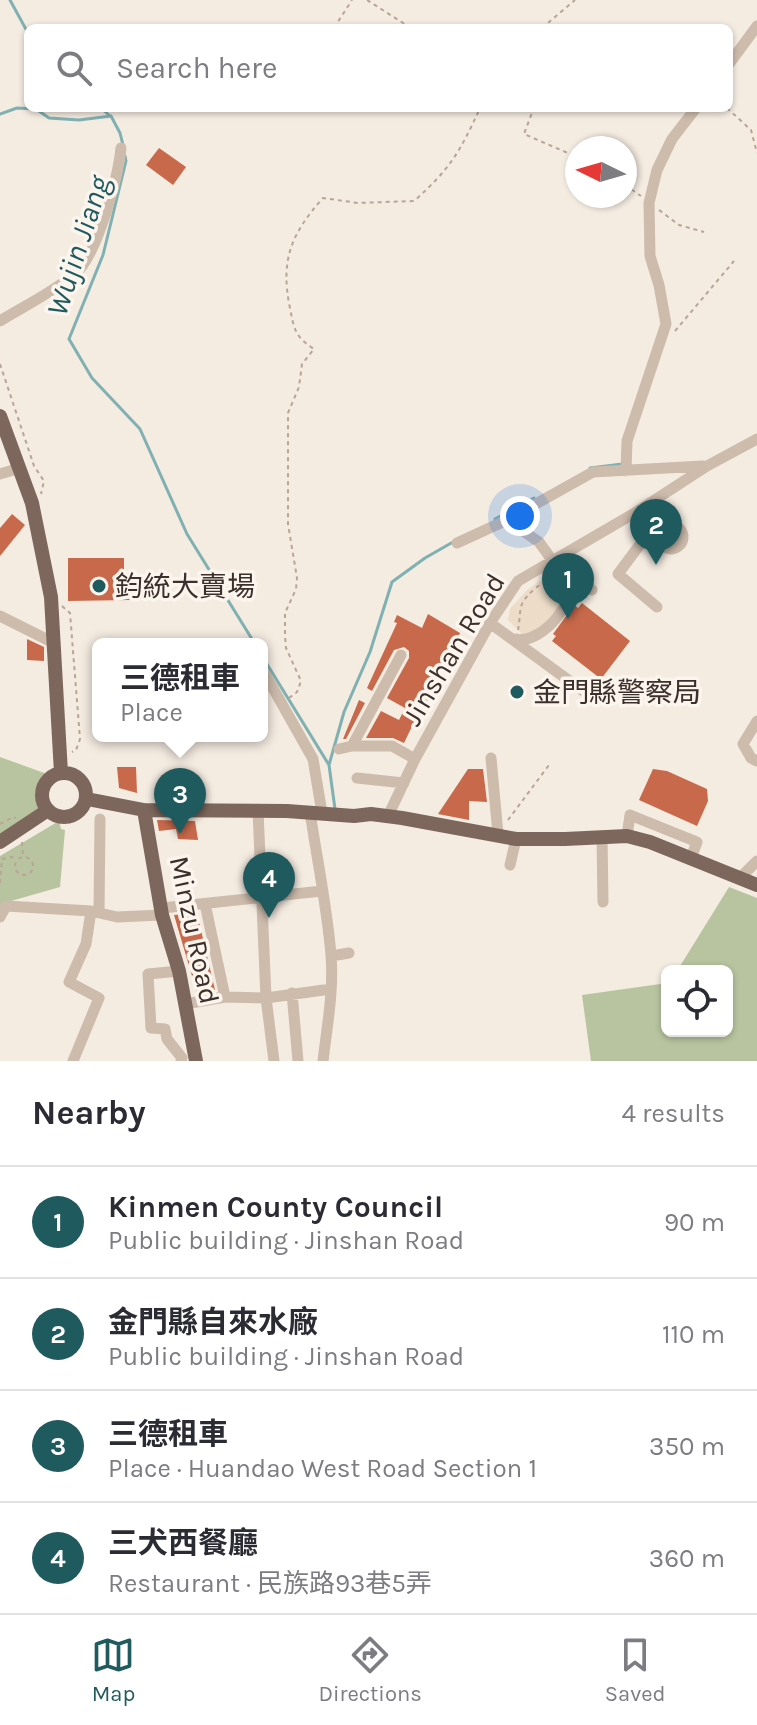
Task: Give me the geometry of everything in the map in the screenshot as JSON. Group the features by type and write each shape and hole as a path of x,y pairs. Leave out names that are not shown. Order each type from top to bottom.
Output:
{"main road":[{"path":"0,416 32,503 52,604 61,773"},
{"path":"61,773 74,775 86,790 87,799 81,810 68,817 60,817 48,810 42,791 49,779 61,773"},
{"path":"87,799 144,810 258,810 388,816 516,839 627,836 757,885"},
{"path":"0,842 48,810"},
{"name":"Minzu Road","path":"144,810 162,912 179,971 196,1061"}],"street":[{"path":"733,59 757,26"},
{"path":"626,471 627,441 666,324 650,256 649,203 657,170 672,139 693,112"},
{"path":"0,321 74,275 90,256 119,165 121,148"},
{"name":"Jinshan Road","path":"388,816 415,759 490,623 518,581 757,439"},
{"path":"457,543 507,520 593,472 707,466"},
{"path":"0,474 20,468"},
{"path":"633,514 660,526 618,574 657,607"},
{"path":"507,520 539,542 552,560 592,590"},
{"path":"514,639 525,641 539,634 562,608 571,584 565,570"},
{"path":"0,616 54,643"},
{"path":"490,623 586,693"},
{"path":"352,746 401,655"},
{"path":"268,679 313,759 317,844 331,956 331,989 323,1061"},
{"path":"757,721 743,744 751,758 757,761"},
{"path":"339,749 392,746 415,759"},
{"path":"491,758 498,834"},
{"path":"357,778 404,783"},
{"path":"258,810 266,998 274,1061"},
{"path":"627,836 630,815 697,842 691,858"},
{"path":"73,1061 72,1057 99,998 69,982 86,944 95,911 100,819"},
{"path":"602,837 603,902"},
{"path":"510,865 516,839"},
{"path":"740,878 757,861"},
{"path":"3,912 95,911 117,917 322,891"},
{"path":"205,904 225,997"},
{"path":"331,956 349,953"},
{"path":"179,971 148,974 151,1028 165,1029 167,1039 182,1058 181,1061"},
{"path":"185,1004 225,997 266,998 331,989"},
{"path":"292,993 298,1061"}],"path":[{"path":"337,24 352,0"},
{"path":"367,0 405,24"},
{"path":"547,24 575,0"},
{"path":"293,695 301,681 286,648 285,635 285,613 296,589 297,578 288,524 288,413 299,387 302,364 314,349 298,339 285,284 285,265 308,215 323,198 358,203 414,201 440,177 462,149 478,112"},
{"path":"532,112 524,134 565,152"},
{"path":"731,112 751,130 757,153"},
{"path":"637,194 679,225 704,232"},
{"path":"672,335 734,261"},
{"path":"0,364 34,466 44,481 41,497 32,503"},
{"path":"514,639 520,608 528,594 550,578 562,576 565,570"},
{"path":"52,604 70,613 80,739 76,750 60,757"},
{"path":"498,834 549,765"},
{"path":"0,824 13,817 21,819"},
{"path":"22,843 24,857 32,863 29,874 17,873 14,867 17,860 24,857"},
{"path":"0,883 2,859 12,857 17,860"}],"green space":[{"path":"0,757 47,774 35,793 39,808 0,838"},
{"path":"59,821 61,829 65,830 60,887 4,903 0,912 0,856"},
{"path":"729,887 757,898 757,1061 591,1061 582,995 661,984 661,1037 733,1037 733,965 681,965"}],"shaded area":[{"path":"555,570 564,574 568,585 562,602 547,622 532,633 522,634 508,620 510,609 527,590"}],"building":[{"path":"159,148 186,167 173,185 146,165"},
{"path":"12,514 25,525 0,556 0,528"},
{"name":"鈞統大賣場","path":"68,558 124,558 124,571 130,574 130,600 68,601"},
{"path":"582,603 630,641 601,679 552,641 556,636 553,634 574,605 578,608"},
{"path":"428,614 460,633 419,719 416,718 404,743 393,738 366,738 381,711 399,720 405,708 387,698 409,658 409,651 404,647 394,650 372,691 367,688 397,623 394,622 397,615 422,628"},
{"path":"27,639 44,647 44,661 27,660"},
{"path":"359,700 365,703 346,739 343,739"},
{"path":"117,767 136,767 137,793 119,788"},
{"path":"468,769 483,769 487,802 469,801 469,820 438,814"},
{"path":"653,769 667,771 707,789 708,801 697,826 639,800"},
{"path":"157,820 195,821 198,840 178,839 176,829 159,831"},
{"path":"197,913 215,990 197,993 174,915"}],"waterway":[{"path":"10,0 24,26"},
{"name":"Wujin Jiang","path":"0,114 24,108"},
{"name":"Wujin Jiang","path":"40,112 49,118 79,120 111,116 123,145"},
{"path":"106,112 110,116"},
{"name":"Wujin Jiang","path":"125,156 103,255 69,339 92,378 140,429 187,534 251,638"},
{"path":"590,468 622,464"},
{"path":"495,519 534,498"},
{"path":"329,765 344,712 370,652 392,582 453,542"},
{"name":"Wujin Jiang","path":"268,666 329,765 335,809"}],"place":[{"name":"金門縣自來水廠","path":"656,565"},
{"name":"鈞統大賣場","path":"99,586"},
{"name":"Kinmen County Council","path":"568,619"},
{"name":"金門縣警察局","path":"517,692"},
{"name":"三德租車","path":"180,834"},
{"name":"三犬西餐廳","path":"269,918"}]}
